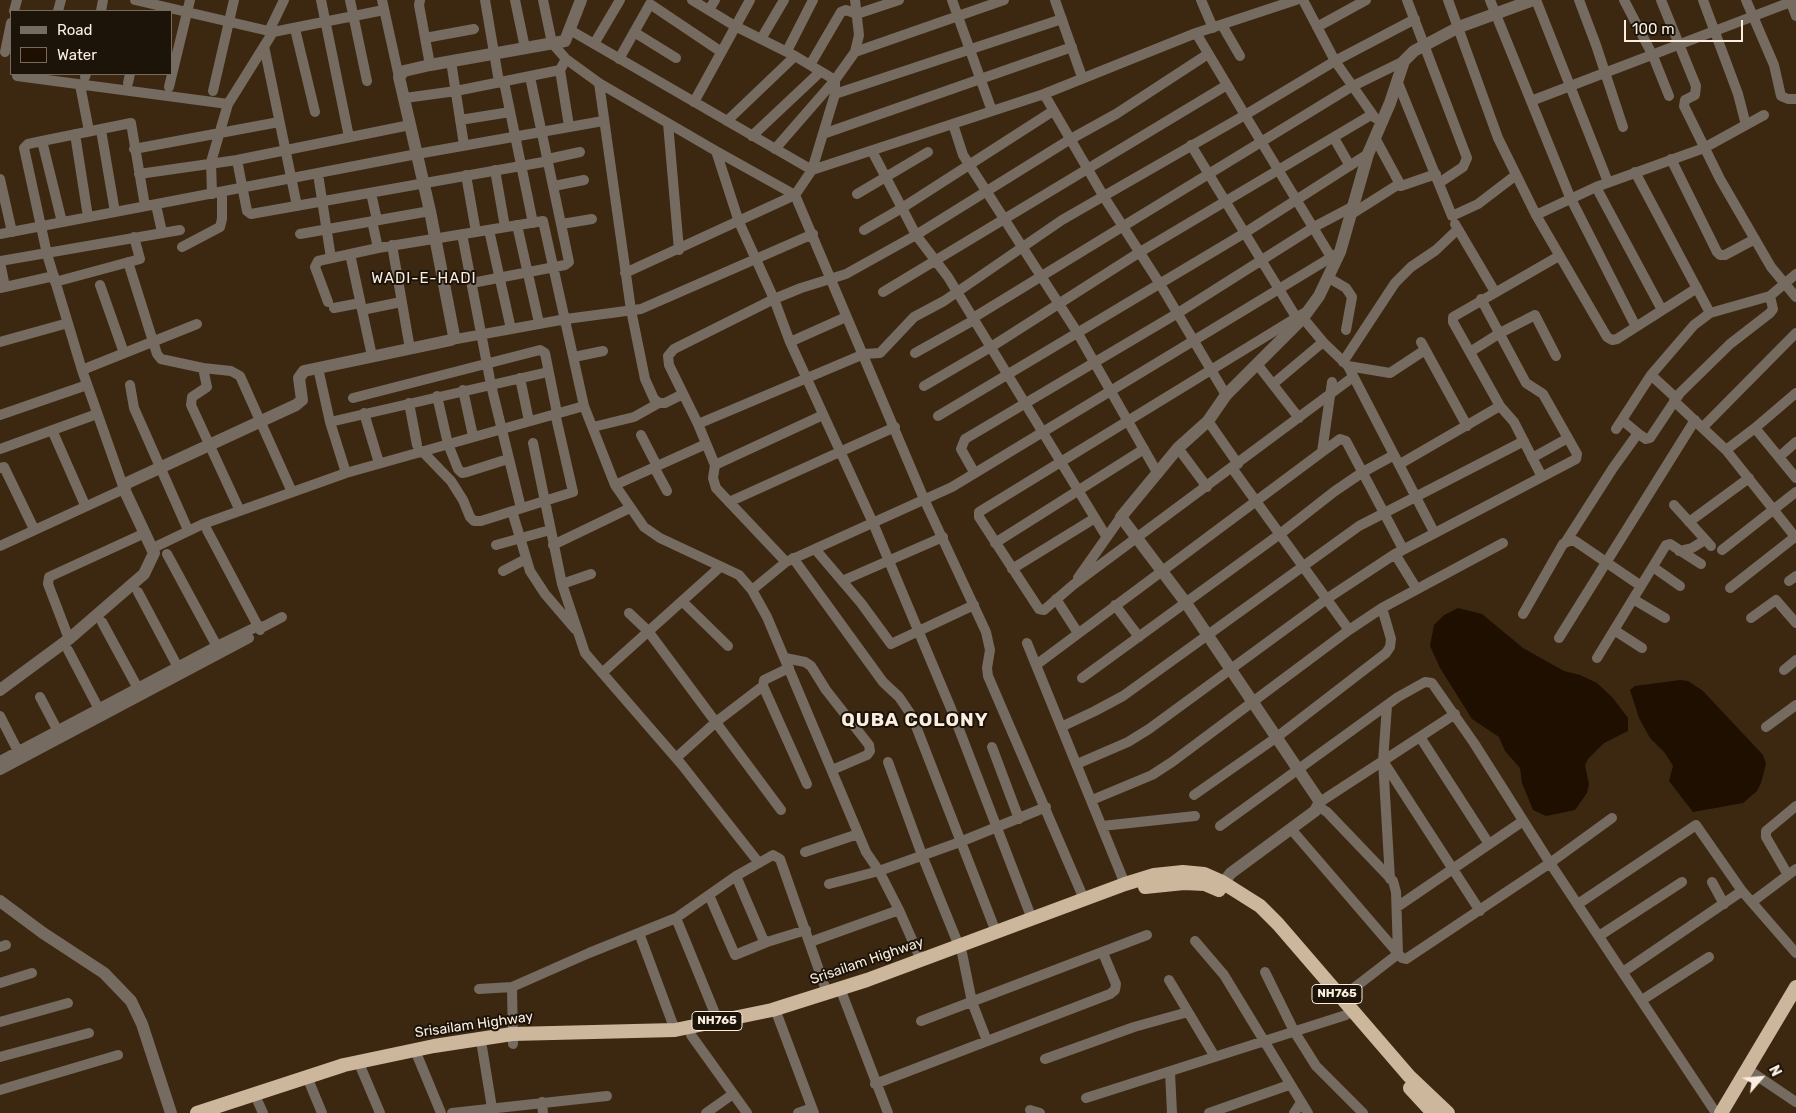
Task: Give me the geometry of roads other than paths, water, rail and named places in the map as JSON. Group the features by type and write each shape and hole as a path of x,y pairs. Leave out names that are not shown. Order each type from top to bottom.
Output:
{"highway":[{"name":"Srisailam Highway","path":"222,1113 260,1107 310,1084 360,1068 417,1055 482,1047 513,1039 675,1030 776,1012 921,960 961,950 996,932 1125,884 1154,875 1183,872 1204,874 1240,901 1282,938 1346,1015 1433,1113"},
{"name":"Srisailam Highway","path":"197,1113 374,1057 471,1039 606,1038 664,1040 691,1035 843,996 961,950 1128,892 1157,884 1184,883 1220,886 1241,892 1272,918 1409,1076 1448,1113"},
{"path":"1730,1113 1796,987"},
{"path":"1721,1113 1796,1005"}],"street":[{"path":"135,0 146,5 230,21 271,32 295,29 354,16 383,5 424,183 455,331 451,340"},
{"path":"172,74 190,0"},
{"path":"213,91 234,0"},
{"path":"182,247 220,227 222,218 211,162 228,104 264,46 284,0"},
{"path":"321,0 349,137"},
{"path":"350,0 367,81"},
{"path":"420,0 419,5 430,65"},
{"path":"484,0 494,53 510,112 532,223"},
{"path":"515,0 525,48"},
{"path":"543,0 552,44 566,59 599,83 795,195 813,234 829,279 864,354 924,499 989,640 988,676 1084,899"},
{"path":"594,44 620,0"},
{"path":"692,0 735,26 791,54 835,80"},
{"path":"709,10 715,0"},
{"path":"694,102 720,51 750,0"},
{"path":"761,39 784,0"},
{"path":"727,121 791,54 813,0"},
{"path":"775,149 835,80 855,52 859,35 856,0"},
{"path":"810,65 841,12 846,10 857,14 899,0"},
{"path":"952,0 992,111"},
{"path":"855,52 1004,0"},
{"path":"1055,0 1082,77"},
{"path":"1201,0 1240,56"},
{"path":"570,30 812,170 1044,94 1082,77 1196,33 1296,0"},
{"path":"1303,0 1351,87 1371,115 1382,124"},
{"path":"1317,27 1366,0"},
{"path":"974,472 965,459 961,443 965,439 1178,313 1314,227 1351,211 1398,184 1405,186 1438,179 1464,167 1467,158 1407,0"},
{"path":"1448,0 1498,138 1536,215 1607,337 1617,339 1697,288"},
{"path":"1490,0 1570,197 1636,327"},
{"path":"915,353 1260,141 1351,87 1404,61 1414,51 1459,27 1535,0 1608,182"},
{"path":"1579,0 1605,71 1622,127"},
{"path":"1624,0 1652,56 1669,96"},
{"path":"1661,0 1696,91 1695,95 1685,100 1684,106 1704,148 1771,268 1796,297"},
{"path":"1703,0 1738,94 1746,125"},
{"path":"1746,0 1774,65 1780,96 1796,99"},
{"path":"1530,101 1605,71 1679,46 1792,1 1796,16"},
{"path":"399,77 404,71 430,65 565,41 577,4"},
{"path":"619,59 650,4 720,51"},
{"path":"834,94 1062,19"},
{"path":"698,424 864,354 880,353 914,317 957,292 1062,220 1335,61 1415,19"},
{"path":"5,52 10,28"},
{"path":"295,29 315,112"},
{"path":"426,38 474,29"},
{"path":"634,32 676,58"},
{"path":"1196,33 1295,201 1336,254"},
{"path":"264,46 297,206"},
{"path":"823,134 1072,47"},
{"path":"996,932 912,716 899,696 883,682 790,560 716,488 713,478 715,465 698,424 669,365 668,356 674,349 774,299 846,274 868,263 987,192 1069,140 1116,114 1208,54"},
{"path":"566,59 560,70 569,126"},
{"path":"452,61 464,145"},
{"path":"1073,585 1106,536 1178,448 1208,421 1226,395 1303,315 1329,278 1368,154 1398,83 1404,61"},
{"path":"405,98 456,91 560,70"},
{"path":"752,136 820,72"},
{"path":"169,87 172,75"},
{"path":"17,76 84,79 228,104"},
{"path":"472,283 527,273 569,262 530,76"},
{"path":"84,79 89,131"},
{"path":"625,273 679,250 795,195 812,170 834,94 835,80"},
{"path":"599,83 631,310 645,379 654,399 659,403"},
{"path":"1398,83 1457,230 1495,292"},
{"path":"883,292 1227,84"},
{"path":"1044,94 1087,170 1195,339 1226,395"},
{"path":"864,230 902,208 1053,111"},
{"path":"460,120 510,112"},
{"path":"924,386 991,347 1140,252 1278,172 1371,115"},
{"path":"1536,215 1570,197 1704,148 1764,115"},
{"path":"0,234 603,120"},
{"path":"134,149 279,122"},
{"path":"0,690 68,645 139,580 153,558 153,548 124,489 82,370 47,254 24,148 28,144 131,123 139,174 162,232"},
{"path":"668,123 679,250"},
{"path":"953,124 957,141 970,164 1077,332 1158,474"},
{"path":"139,174 211,162 237,160 410,125"},
{"path":"101,130 115,212"},
{"path":"75,134 88,218"},
{"path":"1334,138 1350,166"},
{"path":"1376,138 1398,184"},
{"path":"42,141 62,222"},
{"path":"1191,145 1243,234 1278,289 1303,315 1323,342 1345,364 1434,532"},
{"path":"716,151 739,222 774,299 806,379 873,524 952,711 1032,919"},
{"path":"872,151 916,235 957,292 1106,536"},
{"path":"237,160 247,211 251,214 521,166 580,152"},
{"path":"857,194 928,152"},
{"path":"938,416 1243,234 1368,154"},
{"path":"1671,159 1720,255 1725,255 1755,239"},
{"path":"495,170 505,227"},
{"path":"1635,172 1710,313"},
{"path":"318,174 331,258"},
{"path":"466,175 476,232"},
{"path":"1452,216 1478,204 1516,175"},
{"path":"0,179 12,232"},
{"path":"554,186 584,180"},
{"path":"1596,187 1662,310"},
{"path":"371,192 378,248"},
{"path":"300,234 430,211"},
{"path":"562,224 592,219"},
{"path":"402,302 361,306 331,305 314,264 318,261 392,245 543,221 584,406 615,485 644,527 660,538 739,575 752,590 767,617 866,852 879,871 899,910 921,960"},
{"path":"517,225 539,323"},
{"path":"134,237 140,259 55,279 2,288 0,261 47,254 134,237 162,232 180,230"},
{"path":"489,230 512,329"},
{"path":"1345,364 1395,283 1411,267 1436,250 1457,230"},
{"path":"462,234 491,385 508,458 517,510 519,538 530,570 545,594 578,632"},
{"path":"0,546 85,505 124,489 127,483 296,406 302,400 300,374 318,368 451,340 539,323 650,306 813,234"},
{"path":"392,245 410,349"},
{"path":"350,254 372,356"},
{"path":"752,590 790,560 952,487 1336,254"},
{"path":"1541,475 1514,422 1500,406 1453,322 1453,317 1559,256"},
{"path":"128,262 153,342 161,359 202,368 230,371 240,376 292,492"},
{"path":"1616,429 1651,375 1694,325 1710,313 1770,296 1796,274"},
{"path":"1329,278 1346,288 1352,297 1346,330"},
{"path":"100,286 124,353"},
{"path":"1622,420 1646,439 1652,436 1675,399 1730,344 1770,313 1773,308 1770,296"},
{"path":"1077,764 1128,742 1328,598 1399,551 1577,457 1543,394 1526,383 1481,300"},
{"path":"1303,315 1127,420 979,512 978,517 1039,609 1044,610 1073,585 1353,377"},
{"path":"1470,352 1500,333 1535,315 1556,356"},
{"path":"790,342 846,318"},
{"path":"0,342 68,323"},
{"path":"82,370 197,324"},
{"path":"1560,638 1606,561 1699,423 1796,333"},
{"path":"1273,384 1323,342"},
{"path":"1345,364 1390,373 1423,346 1467,426"},
{"path":"353,398 540,350 545,353 556,413 574,488 570,494 474,521 451,480 420,448 409,403"},
{"path":"574,357 603,351"},
{"path":"1257,364 1299,418"},
{"path":"202,368 207,387 192,397 191,405 240,511"},
{"path":"318,368 330,422 346,473"},
{"path":"330,422 548,372"},
{"path":"1651,375 1726,450 1796,538 1730,588"},
{"path":"520,378 529,421"},
{"path":"1322,452 1332,382"},
{"path":"0,415 87,385"},
{"path":"130,385 134,408 188,530"},
{"path":"463,390 473,436"},
{"path":"1726,450 1796,393"},
{"path":"593,427 634,417 659,403 665,403 683,394"},
{"path":"437,396 448,444 458,469 462,473 508,458"},
{"path":"153,548 188,530 420,448 448,444 584,406"},
{"path":"1082,678 1363,472 1397,459 1467,426 1500,406"},
{"path":"364,413 379,463"},
{"path":"0,449 97,414"},
{"path":"715,465 823,415"},
{"path":"1208,421 1256,501 1328,598 1349,630"},
{"path":"729,502 895,427"},
{"path":"1755,428 1796,478"},
{"path":"52,430 85,505"},
{"path":"1523,614 1565,543 1613,468 1640,434"},
{"path":"641,435 667,491"},
{"path":"1532,458 1568,438"},
{"path":"1036,665 1322,452 1343,439 1385,514 1416,588"},
{"path":"1061,726 1123,696 1359,526 1524,441"},
{"path":"1778,457 1796,442"},
{"path":"533,443 562,584 585,653 676,758 759,862"},
{"path":"615,485 706,444"},
{"path":"1178,448 1207,487"},
{"path":"995,543 1144,449"},
{"path":"0,468 4,467 34,529"},
{"path":"1689,522 1749,478"},
{"path":"1679,551 1713,545 1773,509 1796,492"},
{"path":"1674,505 1713,545"},
{"path":"553,544 630,508"},
{"path":"1121,517 1186,602 1255,702 1320,804 1395,885 1398,954"},
{"path":"1012,569 1095,518"},
{"path":"206,530 260,628"},
{"path":"496,545 550,530"},
{"path":"100,713 68,645 48,584 49,577 144,533"},
{"path":"842,581 943,537"},
{"path":"1565,543 1575,541 1641,586"},
{"path":"1092,800 1152,775 1255,702 1349,630 1382,608 1416,588 1503,543"},
{"path":"1597,658 1668,544 1702,564"},
{"path":"815,549 861,603 888,642 895,643 974,605"},
{"path":"167,554 219,649"},
{"path":"504,571 526,559"},
{"path":"602,673 720,567"},
{"path":"1653,567 1680,586"},
{"path":"562,584 591,574"},
{"path":"138,592 180,670"},
{"path":"1056,599 1078,633"},
{"path":"1634,599 1664,618"},
{"path":"1751,618 1776,600 1796,624"},
{"path":"683,602 728,646"},
{"path":"1115,605 1139,636"},
{"path":"1194,795 1277,737 1386,653 1392,639 1382,608"},
{"path":"629,613 648,631 780,810"},
{"path":"0,770 20,755 282,617"},
{"path":"102,622 140,692"},
{"path":"1614,630 1642,648"},
{"path":"1027,643 1125,884"},
{"path":"1784,670 1796,660"},
{"path":"808,784 763,686 764,680 787,663 805,662 811,666 826,690 869,746 870,751 866,754 832,770"},
{"path":"1220,826 1414,687 1425,682 1432,683 1455,714 1550,863 1716,1113"},
{"path":"676,758 716,722 763,686"},
{"path":"40,697 59,734"},
{"path":"1766,727 1796,705"},
{"path":"1387,706 1383,761 1390,879"},
{"path":"1220,886 1320,804 1455,714"},
{"path":"0,716 20,755"},
{"path":"1420,737 1490,844"},
{"path":"992,747 1019,819"},
{"path":"0,761 20,755"},
{"path":"1383,761 1480,911"},
{"path":"888,762 922,855 961,950 972,1002 987,1041"},
{"path":"1752,902 1792,872 1766,837 1766,831 1796,806"},
{"path":"829,884 879,871 997,828 1046,807"},
{"path":"1102,826 1195,816"},
{"path":"1291,828 1398,954 1402,958 1410,958 1550,863 1612,818"},
{"path":"1397,906 1523,820"},
{"path":"1578,904 1696,825 1742,891 1796,953"},
{"path":"805,852 858,834"},
{"path":"479,989 512,987 676,918 736,876 773,855 780,859 827,993"},
{"path":"736,876 763,939 767,942"},
{"path":"1599,936 1682,882"},
{"path":"1712,882 1724,904"},
{"path":"1623,972 1742,891"},
{"path":"709,894 736,955 767,942 806,930"},
{"path":"0,901 43,933 104,973 131,1001 142,1024 171,1113"},
{"path":"810,942 899,910"},
{"path":"676,918 718,1021"},
{"path":"639,933 675,1030"},
{"path":"921,1021 1147,935"},
{"path":"1195,941 1224,975 1300,1104 1308,1113"},
{"path":"875,1084 1110,994 1115,990 1116,984 1103,953"},
{"path":"1341,998 1398,954"},
{"path":"1642,1000 1709,957"},
{"path":"0,983 32,972"},
{"path":"1265,972 1294,1031 1316,1066 1364,1113"},
{"path":"1169,980 1215,1057"},
{"path":"512,987 513,1039"},
{"path":"843,996 875,1084 888,1113"},
{"path":"0,1022 68,1003"},
{"path":"776,1012 813,1111 798,1113"},
{"path":"1045,1059 1134,1027 1188,1012"},
{"path":"1086,1098 1346,1015"},
{"path":"0,1057 89,1033"},
{"path":"691,1035 747,1113"},
{"path":"482,1047 492,1108"},
{"path":"0,1090 118,1055"},
{"path":"417,1055 441,1113"},
{"path":"360,1068 380,1113"},
{"path":"1751,1071 1796,1102"},
{"path":"1170,1072 1172,1113"},
{"path":"310,1084 322,1113"},
{"path":"1209,1113 1289,1085"},
{"path":"706,1113 733,1094"},
{"path":"452,1113 492,1108 509,1109 542,1102 607,1096"},
{"path":"542,1102 543,1113"},
{"path":"1239,1113 1241,1102"},
{"path":"1294,1113 1300,1104"}],"water":[{"path":"1458,608 1482,614 1523,648 1564,671 1580,675 1597,683 1613,698 1628,718 1628,731 1604,743 1588,759 1585,765 1589,784 1587,793 1575,810 1546,816 1533,810 1522,783 1520,768 1505,751 1499,737 1472,719 1440,668 1430,646 1434,625 1444,615"},
{"path":"1680,680 1688,681 1703,691 1763,755 1766,764 1761,783 1757,791 1743,803 1693,812 1669,781 1673,766 1665,753 1650,738 1639,718 1630,690 1635,686"}],"district":[{"name":"WADI-E-HADI","path":"424,279"},
{"name":"QUBA COLONY","path":"915,721"}]}
